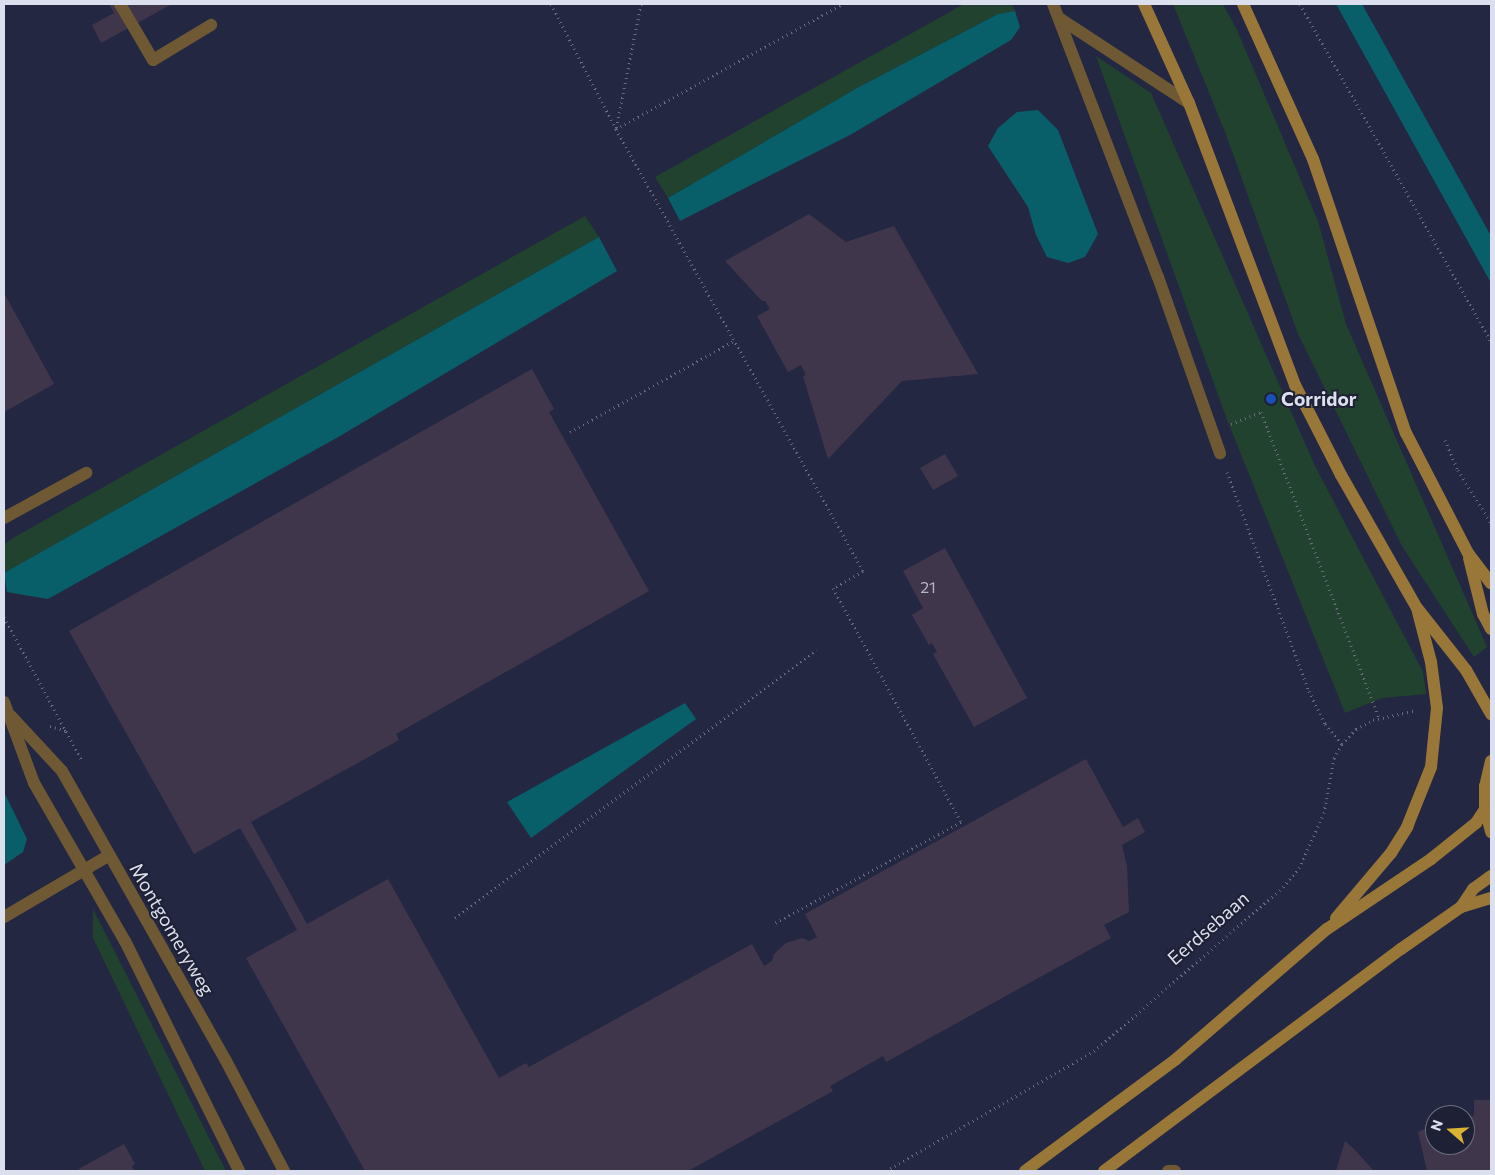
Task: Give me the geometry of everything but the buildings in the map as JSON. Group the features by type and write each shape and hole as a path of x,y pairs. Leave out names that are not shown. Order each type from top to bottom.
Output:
{"main road":[{"path":"1144,4 1189,103 1295,385 1341,475 1417,608 1466,670 1491,714"},
{"path":"1243,4 1314,159 1406,433 1468,553 1491,582"},
{"path":"1468,553 1483,614 1491,629"},
{"path":"1327,930 1391,853 1407,827 1431,767 1436,740 1437,708 1431,662 1417,608"},
{"path":"1491,761 1485,786 1484,809 1491,832"},
{"path":"1025,1171 1175,1060 1327,930 1431,859 1476,823 1484,809"},
{"path":"1461,907 1472,889 1491,876"},
{"path":"1104,1171 1255,1056 1461,907 1491,898"}],"street":[{"path":"120,4 152,60 211,25"},
{"path":"1053,4 1158,277 1220,453"},
{"path":"1059,18 1189,103"},
{"path":"4,518 86,473"},
{"name":"Montgomeryweg","path":"4,702 11,716 34,783 82,871 125,941 239,1171"},
{"name":"Montgomeryweg","path":"11,716 62,771 108,856 225,1059 284,1171"},
{"path":"4,916 108,856"},
{"path":"1168,1171 1175,1171"}],"path":[{"path":"551,4 616,128 863,571 834,588 961,822 775,923"},
{"path":"616,128 641,4"},
{"path":"616,128 842,4"},
{"path":"1300,4 1491,342"},
{"path":"570,432 734,340"},
{"path":"1212,432 1261,412 1379,718"},
{"path":"1445,440 1458,470 1491,523"},
{"path":"1220,453 1309,691 1325,724 1342,744"},
{"path":"4,617 66,731"},
{"path":"455,918 816,650"},
{"name":"Eerdsebaan","path":"886,1171 1094,1051 1283,888 1299,868 1324,813 1334,758 1342,744 1356,729 1379,718 1437,708"}],"shaded area":[{"path":"4,4 1491,4 1491,1171 4,1171"},
{"path":"964,4 1012,4 1015,11 998,14 857,88 668,198 655,177"},
{"path":"1173,4 1223,4 1237,30 1318,221 1346,324 1487,647 1474,657 1402,546 1298,334 1225,132"},
{"path":"1336,4 1362,4 1491,236 1491,283"},
{"path":"1015,11 1020,27 1011,40 850,135 680,221 668,198 857,88 998,14"},
{"path":"1096,56 1151,93 1315,466 1423,672 1426,694 1382,698 1345,713 1226,417"},
{"path":"1038,110 1058,130 1098,234 1085,257 1068,263 1047,257 1036,235 1028,207 988,146 998,128 1017,112"},
{"path":"585,216 599,237 4,573 4,545 13,538"},
{"path":"599,237 617,271 340,436 48,599 7,592 4,573"},
{"path":"685,703 696,719 531,838 507,802"},
{"path":"4,792 27,839 23,852 4,865"},
{"path":"93,909 226,1171 205,1171 93,938"}],"place":[{"name":"Corridor","path":"1271,399"}]}
